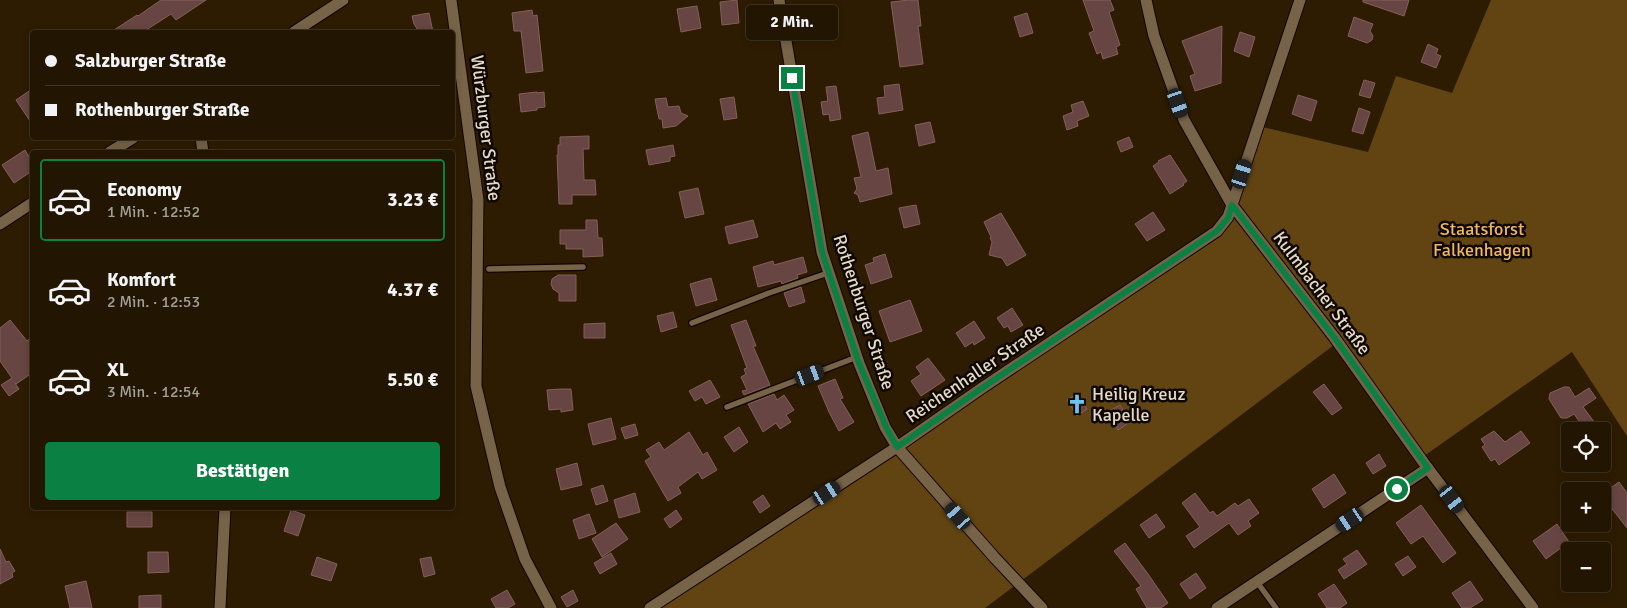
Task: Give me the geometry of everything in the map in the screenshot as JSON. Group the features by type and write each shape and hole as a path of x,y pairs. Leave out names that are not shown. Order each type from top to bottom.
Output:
{"street":[{"path":"297,30 344,0"},
{"name":"Würzburger Straße","path":"451,0 478,200 476,386 500,487 525,559 551,608"},
{"name":"Rothenburger Straße","path":"779,0 822,252 857,357 886,427 897,447 1042,608"},
{"name":"Kulmbacher Straße","path":"1146,0 1154,36 1184,120 1232,205 1334,337 1428,468 1533,608"},
{"name":"Reichenhaller Straße","path":"650,608 897,447 1217,231 1228,218 1300,0"},
{"path":"113,150 131,140"},
{"path":"0,224 30,204"},
{"path":"1217,608 1428,468"},
{"path":"220,608 225,510"}],"lane":[{"path":"489,269 583,267"},
{"path":"692,323 768,293 828,273"},
{"path":"727,407 857,357"},
{"path":"1257,582 1276,608"}],"green space":[{"name":"Staatsforst Falkenhagen","path":"1491,0 1627,0 1627,436 1572,352 1424,456 1338,342 985,608 647,608 1217,232 1238,207 1258,126 1368,152 1396,76 1452,93"}],"building":[{"path":"161,0 206,0 176,20 171,14 146,30 114,30"},
{"path":"737,0 739,23 722,25 720,2"},
{"path":"918,0 921,26 918,26 923,64 900,67 891,2"},
{"path":"1083,0 1110,0 1114,10 1109,12 1120,45 1116,47 1118,54 1103,59 1101,52 1097,54 1089,33 1094,31"},
{"path":"1363,0 1409,0 1404,16 1363,2"},
{"path":"697,6 701,28 681,32 677,9"},
{"path":"532,10 533,16 537,15 543,71 526,73 521,31 514,31 512,13"},
{"path":"429,13 433,30 418,30 412,16"},
{"path":"1027,13 1033,33 1020,37 1014,17"},
{"path":"1354,17 1373,24 1370,31 1373,36 1372,40 1367,43 1348,36"},
{"path":"1222,26 1221,83 1195,91 1190,76 1195,74 1182,41"},
{"path":"1240,32 1255,37 1249,57 1234,51"},
{"path":"1428,44 1438,49 1436,54 1441,56 1436,68 1421,62"},
{"path":"1364,80 1375,83 1370,98 1359,95"},
{"path":"899,84 903,110 879,114 877,98 885,97 884,86"},
{"path":"836,86 841,119 830,121 829,114 823,115 821,102 828,101 826,87"},
{"path":"30,90 30,121 16,100"},
{"path":"544,92 545,107 521,112 519,94"},
{"path":"1298,95 1317,101 1311,121 1292,114"},
{"path":"734,97 737,118 724,120 720,99"},
{"path":"666,98 668,107 679,106 681,113 688,116 676,126 663,128 655,99"},
{"path":"1083,101 1089,116 1077,121 1078,126 1067,130 1063,116 1073,112 1071,105"},
{"path":"1359,108 1370,112 1363,134 1352,131"},
{"path":"930,122 935,142 919,146 915,125"},
{"path":"868,132 876,171 888,168 892,194 860,202 858,195 854,193 857,189 854,178 861,177 852,136"},
{"path":"589,136 589,149 583,149 584,180 595,180 596,195 572,195 572,204 559,204 557,155 560,137"},
{"path":"1129,137 1133,147 1121,152 1117,142"},
{"path":"673,145 675,156 670,157 670,161 649,165 646,150"},
{"path":"25,150 30,159 30,172 14,183 2,165"},
{"path":"1170,155 1187,181 1170,194 1153,166"},
{"path":"698,188 704,214 685,218 679,192"},
{"path":"916,205 920,224 904,228 899,208"},
{"path":"1153,212 1165,230 1147,241 1135,224"},
{"path":"1001,213 1026,255 1007,266 1002,258 989,255 992,242 984,222"},
{"path":"586,220 597,220 598,238 602,238 603,256 583,257 583,249 566,249 566,244 560,244 560,230 586,230"},
{"path":"753,220 758,237 729,244 725,227"},
{"path":"885,254 892,277 871,284 865,265 874,262 873,258"},
{"path":"803,257 807,272 797,275 798,278 782,284 781,281 758,287 753,267 773,261 774,265"},
{"path":"558,275 576,275 576,301 559,301 559,293 553,289 551,284 552,279"},
{"path":"711,278 717,300 696,306 690,284"},
{"path":"801,287 805,302 789,307 784,293"},
{"path":"910,300 922,331 890,342 879,311"},
{"path":"1012,308 1023,325 1011,332 1008,326 1004,328 997,318"},
{"path":"673,312 677,327 661,332 657,316"},
{"path":"10,320 27,341 30,339 30,374 15,383 19,389 9,396 1,385 12,378 0,361 0,328"},
{"path":"746,320 756,346 753,346 770,385 744,395 742,391 747,390 741,377 746,374 744,369 747,368 731,325"},
{"path":"974,321 985,338 974,345 973,342 965,347 956,333"},
{"path":"605,323 605,338 584,338 584,324"},
{"path":"928,358 945,380 921,396 911,381 921,374 916,367"},
{"path":"835,379 843,398 840,399 854,422 839,431 818,386"},
{"path":"710,380 720,397 706,404 702,397 695,401 689,391"},
{"path":"1324,384 1342,408 1332,415 1313,392"},
{"path":"1564,387 1569,387 1575,397 1589,388 1596,398 1583,407 1594,422 1580,422 1574,414 1567,418 1561,418 1549,399 1550,393"},
{"path":"571,389 573,410 561,412 561,409 549,410 547,390"},
{"path":"774,394 777,400 784,395 794,410 786,415 791,422 780,429 776,423 763,432 748,404"},
{"name":"Heilig Kreuz Kapelle","path":"1077,394 1080,399 1086,398 1084,404 1087,409 1077,416 1067,400"},
{"path":"1120,405 1128,419 1125,420 1127,424 1118,430 1108,412"},
{"path":"611,418 616,439 593,445 588,424"},
{"path":"635,424 638,435 625,439 621,428"},
{"path":"739,427 748,442 734,452 724,437"},
{"path":"1494,431 1505,442 1521,431 1530,443 1499,465 1495,459 1491,461 1482,447 1485,445 1481,439"},
{"path":"689,432 703,455 707,452 717,470 702,479 698,472 678,487 681,493 668,501 645,461 651,457 646,450 659,442 664,450"},
{"path":"1379,454 1386,466 1373,474 1366,463"},
{"path":"577,463 582,485 561,490 556,469"},
{"path":"1334,474 1346,493 1324,508 1312,489"},
{"path":"1619,482 1627,493 1627,528 1611,508 1611,488"},
{"path":"603,485 608,501 596,505 591,489"},
{"path":"635,493 640,512 619,518 614,500"},
{"path":"1195,493 1210,513 1213,511 1217,516 1235,503 1238,506 1249,499 1259,513 1248,521 1251,526 1238,535 1229,523 1194,548 1186,536 1200,527 1182,503"},
{"path":"763,495 770,506 760,513 753,502"},
{"path":"1421,505 1456,553 1443,563 1423,536 1411,544 1396,523"},
{"path":"291,510 305,515 298,536 284,531"},
{"path":"676,510 682,519 670,528 664,519"},
{"path":"127,512 152,512 152,527 127,527"},
{"path":"589,514 596,533 579,539 573,520"},
{"path":"1156,514 1165,527 1149,538 1140,525"},
{"path":"616,523 628,539 602,557 592,539"},
{"path":"1557,524 1569,542 1561,542 1561,548 1546,559 1533,541"},
{"path":"1125,543 1168,603 1161,608 1147,608 1136,589 1141,586 1114,551"},
{"path":"0,549 6,562 9,561 15,571 12,573 13,577 0,584"},
{"path":"1357,550 1367,564 1344,579 1338,570 1347,564 1343,559"},
{"path":"148,552 168,552 169,572 148,573"},
{"path":"611,553 617,564 600,574 594,563"},
{"path":"1408,556 1416,567 1403,576 1395,564"},
{"path":"317,557 337,564 331,581 311,575"},
{"path":"431,557 435,574 424,577 420,559"},
{"path":"1196,573 1206,588 1190,599 1180,584"},
{"path":"86,581 92,608 70,608 65,586"},
{"path":"1470,581 1483,600 1470,608 1462,608 1452,593"},
{"path":"1334,584 1347,603 1340,608 1327,608 1318,594"},
{"path":"507,590 515,604 508,608 496,608 491,599"},
{"path":"573,590 578,601 567,607 561,597"},
{"path":"161,595 161,608 139,608 139,596"}],"place":[{"name":"Heilig Kreuz Kapelle","path":"1077,404"}],"route":[{"path":"792,78 822,252 859,363 886,427 897,447 1217,231 1228,218 1232,205 1334,337 1428,468 1397,489"}]}
